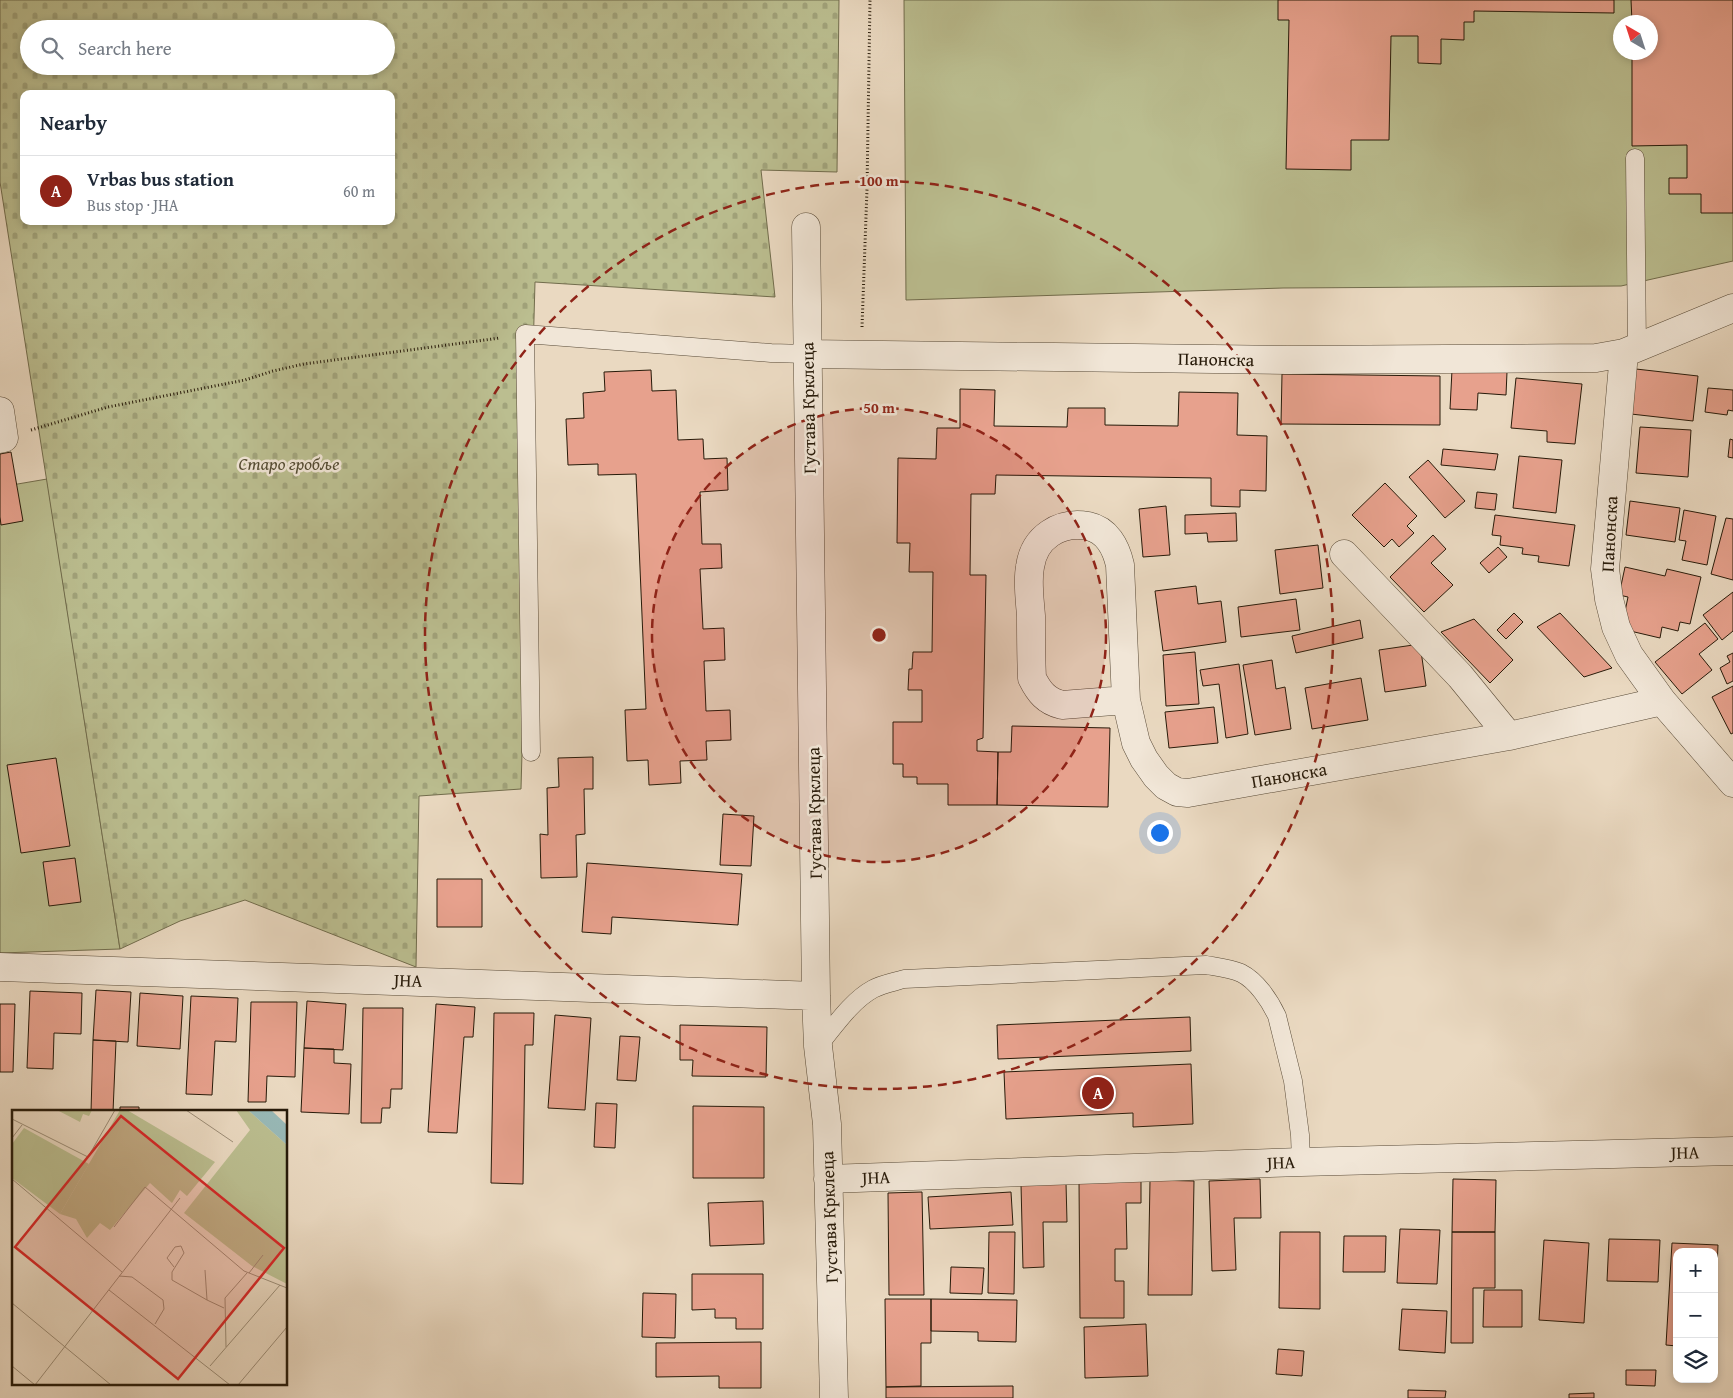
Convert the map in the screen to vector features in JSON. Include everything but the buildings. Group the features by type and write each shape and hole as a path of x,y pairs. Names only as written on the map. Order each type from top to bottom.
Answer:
{"street":[{"name":"Густава Крклеца","path":"806,226 816,996 818,1046 826,1124 834,1398"},
{"name":"Панонска","path":"807,354 1297,360 1596,358 1630,351 1733,308"},
{"name":"Панонска","path":"1630,351 1605,569 1609,600 1616,627 1629,656 1662,701 1733,783"},
{"name":"Панонска","path":"1126,700 1062,705 1052,703 1044,697 1032,678 1030,567 1035,551 1044,537 1061,527 1073,524 1100,530 1108,537 1117,553 1120,565 1126,700 1136,743 1156,776 1166,786 1177,792 1188,793 1509,736 1662,701"},
{"path":"1344,554 1460,676 1509,736"},
{"name":"ЈНА","path":"0,967 816,996"},
{"name":"ЈНА","path":"828,1179 1301,1162 1733,1151"}],"lane":[{"path":"1630,351 1635,158"},
{"path":"531,752 525,334 771,353 807,354"},
{"path":"818,1046 860,998 874,989 904,979 1206,965 1226,968 1249,978 1272,1006 1277,1016 1294,1081 1301,1162"}],"path":[{"path":"860,354 867,189 870,0"},
{"path":"1,429 245,380 304,364 525,334"}],"green space":[{"name":"Старо гробље","path":"0,0 839,0 837,172 761,170 775,297 535,282 521,789 419,796 416,967 245,900 180,921 120,949 0,182"},
{"path":"904,0 1733,0 1733,261 1621,286 1283,288 906,300"},
{"path":"47,479 120,949 0,953 0,487"}],"place":[{"name":"Vrbas bus station","path":"1098,1093"}]}
